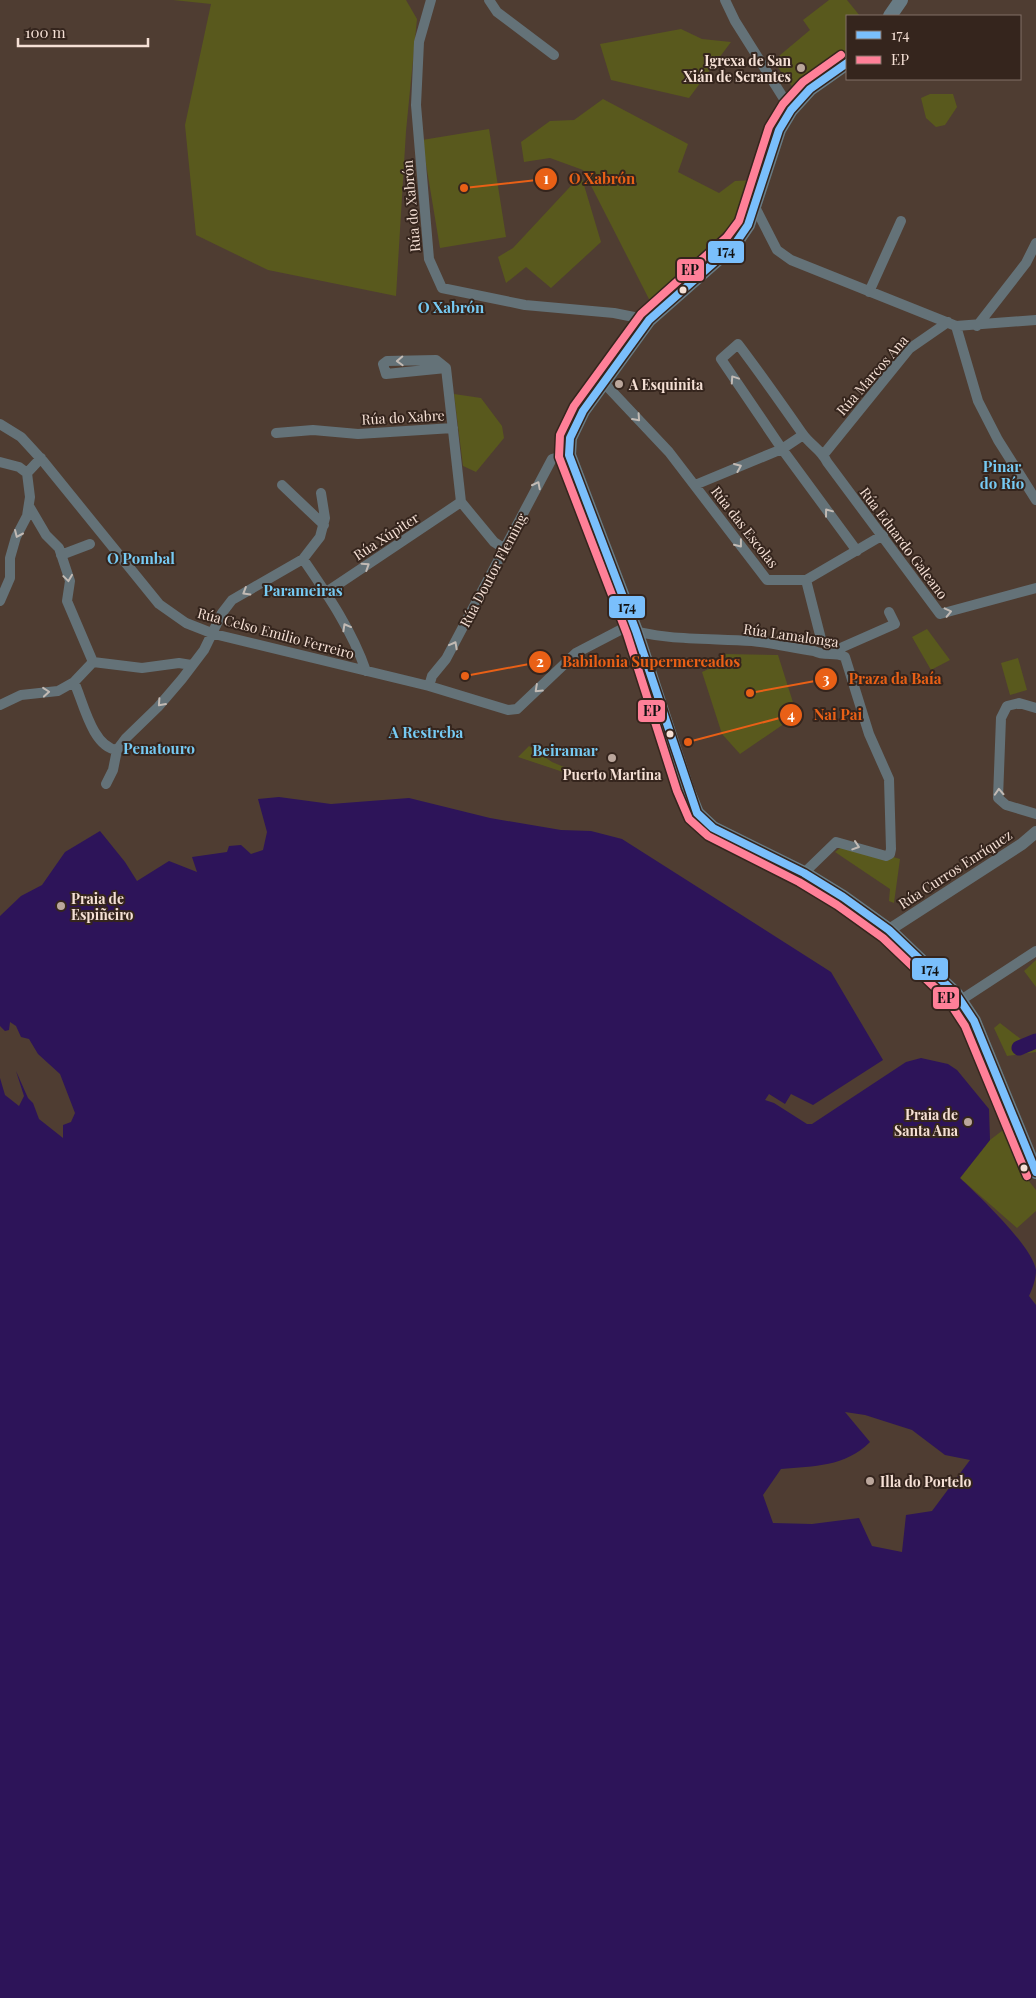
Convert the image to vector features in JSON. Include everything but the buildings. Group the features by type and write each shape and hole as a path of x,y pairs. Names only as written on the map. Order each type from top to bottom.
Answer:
{"main road":[{"path":"891,15 901,0"},
{"name":"Rúa Doutor Fleming","path":"566,453 574,426 649,320 735,244 748,225 779,130 791,110 810,90 846,64"},
{"path":"566,453 636,631 690,798 698,813 713,828 804,873 889,930 961,1000 974,1021 1032,1149 1036,1172"}],"street":[{"name":"Rúa do Xabrón","path":"431,0 419,42 416,104 430,259 442,288 524,305 614,313 649,320"},
{"path":"490,0 497,12 554,55"},
{"path":"726,0 735,22 791,110"},
{"path":"755,207 777,250 791,260 869,292 952,324 977,326 1036,320"},
{"path":"869,292 901,221"},
{"path":"977,326 1026,263 1036,243"},
{"path":"952,324 978,401 998,440 1036,500"},
{"name":"Rúa Marcos Ana","path":"824,454 909,349 952,324"},
{"name":"Rúa Eduardo Galeano","path":"857,551 782,449 721,359 738,344 792,415 803,435 824,454 827,462 940,614 1036,588"},
{"path":"446,368 386,374 383,364 387,361 436,360 446,368 453,428"},
{"name":"Rúa das Escolas","path":"604,383 669,452 767,580 806,580 883,535"},
{"name":"Rúa Celso Emilio Ferreiro","path":"0,424 21,437 41,458 159,604 186,623 214,634 429,686 508,710"},
{"name":"Rúa do Xabre","path":"276,433 313,430 358,434 453,428 461,502"},
{"path":"782,449 803,435"},
{"name":"Rúa das Escolas","path":"695,486 782,449"},
{"name":"Rúa Doutor Fleming","path":"429,686 432,676 446,659 552,459 566,453"},
{"path":"27,474 41,458"},
{"path":"0,462 19,467 27,474 30,497 27,516 16,537 10,558 10,578 0,601"},
{"path":"282,485 324,525"},
{"path":"106,784 113,770 116,750 158,707 204,650 214,634 222,613 232,600 303,559 320,537 325,518 321,493"},
{"path":"461,502 494,542 505,549"},
{"name":"Rúa Xúpiter","path":"325,593 461,502"},
{"path":"29,506 46,535 59,548 70,581 67,601 93,662"},
{"path":"61,555 90,544"},
{"path":"303,559 358,650 366,671"},
{"path":"806,580 821,639 832,649 836,650 895,624 889,612"},
{"name":"Rúa Lamalonga","path":"508,710 517,709 576,653 624,628 636,631 733,641 752,641 814,651 822,655 840,654 845,657 869,734 889,778 890,854 886,856 836,842 804,873"},
{"path":"93,662 142,668 179,663 191,665"},
{"path":"0,705 21,694 58,691 74,682 93,662"},
{"path":"74,682 97,737 105,746 116,750"},
{"path":"1036,708 1019,703 1007,706 1001,718 998,798 1006,805 1036,814"},
{"name":"Rúa Curros Enríquez","path":"889,930 1022,844 1036,832"},
{"path":"961,1000 1036,951"}],"shaded area":[{"path":"173,0 406,0 417,19 406,131 396,296 268,270 196,235 185,125 211,4"},
{"path":"829,0 847,0 859,15 846,15 846,56 830,69 825,64 794,89 773,61 810,30 803,20"},
{"path":"681,29 702,39 731,42 689,98 611,80 600,44"},
{"path":"930,94 953,94 957,107 945,125 936,127 926,118 921,98"},
{"path":"603,99 688,144 678,172 719,193 735,181 754,180 743,214 650,301 583,170 550,158 524,162 521,142 550,121 574,120"},
{"path":"489,129 506,237 440,248 422,140"},
{"path":"581,175 601,242 551,288 526,267 506,283 498,257 513,248"},
{"path":"454,394 481,398 502,426 504,438 476,472 463,466"},
{"path":"927,629 950,660 931,670 912,637"},
{"path":"722,654 778,655 797,715 740,754 722,734 702,672 717,665"},
{"path":"1018,658 1027,690 1010,695 1001,663"},
{"path":"529,746 552,762 581,774 566,773 518,757"},
{"path":"279,797 331,804 409,798 490,818 561,830 591,831 622,839 831,972 883,1060 813,1105 791,1094 785,1104 769,1094 765,1100 774,1103 807,1124 812,1124 906,1062 921,1058 948,1064 957,1070 989,1109 990,1140 960,1178 1015,1235 1025,1248 1036,1270 1029,1296 1036,1305 1036,1998 0,1998 0,1078 5,1095 19,1106 24,1096 16,1071 28,1098 33,1103 39,1119 63,1138 63,1125 71,1122 75,1113 60,1074 38,1054 29,1039 21,1037 16,1026 10,1022 9,1030 5,1031 0,1026 0,916 21,896 42,885 65,852 100,831 125,862 137,881 169,861 197,872 192,857 227,852 229,846 241,845 251,854 263,850 267,832 258,799","holes":["845,1412 865,1415 912,1430 945,1455 970,1460 932,1511 906,1515 902,1552 872,1546 859,1518 812,1524 773,1523 763,1495 781,1469 828,1464 840,1461 860,1450 870,1442"]},
{"path":"846,843 900,859 894,903 889,901 890,889 835,852"},
{"path":"1036,960 1036,987 1024,971"},
{"path":"1000,1023 1022,1040 1036,1034 1036,1052 1007,1056 994,1028"},
{"path":"1003,1130 1024,1175 1036,1190 1036,1211 1017,1228 960,1178 990,1140"}],"waterway":[{"path":"1019,1048 1036,1041"}],"transit line":[{"name":"EP","path":"841,55 803,82 783,104 769,127 739,221 727,237 641,314 574,406 560,435 559,457 627,634 677,791 689,819 708,836 799,882 837,905 883,938 948,1000 965,1026 1027,1176"},
{"name":"174","path":"846,64 810,89 791,110 779,130 748,225 735,244 649,320 583,411 570,438 569,455 636,631 697,813 713,828 804,873 843,897 889,930 956,994 974,1021 1036,1172"}],"place":[{"name":"Igrexa de San Xián de Serantes","path":"801,68"},
{"name":"O Xabrón","path":"464,188"},
{"name":"A Esquinita","path":"619,384"},
{"name":"Babilonia Supermercados","path":"465,676"},
{"name":"Praza da Baía","path":"750,693"},
{"name":"Nai Pai","path":"688,742"},
{"name":"Puerto Martina","path":"612,758"},
{"name":"Praia de Espiñeiro","path":"61,906"},
{"name":"Praia de Santa Ana","path":"968,1122"},
{"name":"Illa do Portelo","path":"870,1481"}],"district":[{"name":"O Xabrón","path":"451,307"},
{"name":"Pinar do Río","path":"1002,474"},
{"name":"O Pombal","path":"141,558"},
{"name":"Parameiras","path":"303,590"},
{"name":"A Restreba","path":"426,732"},
{"name":"Penatouro","path":"159,748"},
{"name":"Beiramar","path":"565,750"}]}
